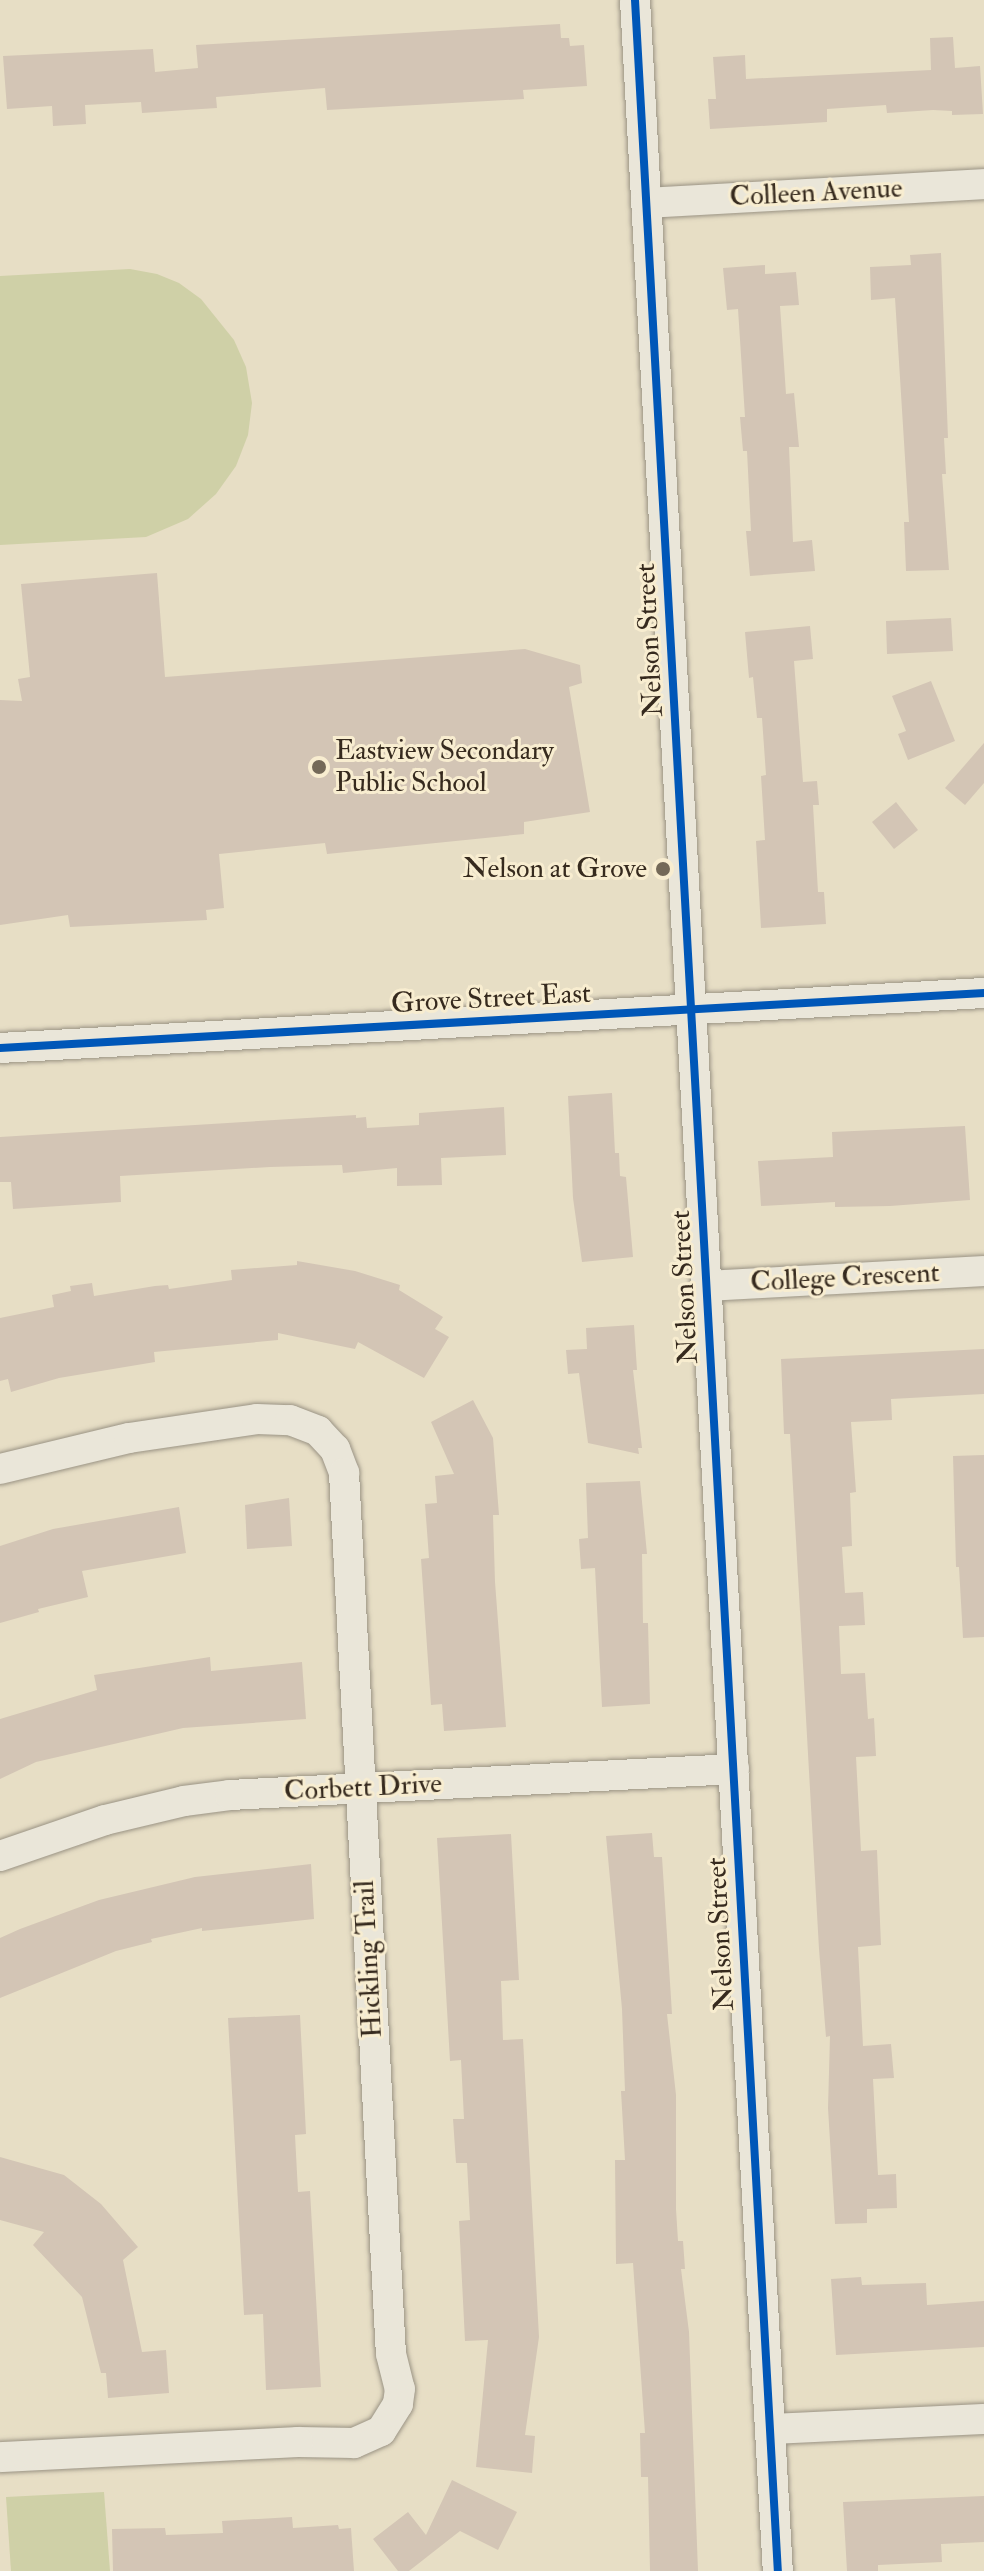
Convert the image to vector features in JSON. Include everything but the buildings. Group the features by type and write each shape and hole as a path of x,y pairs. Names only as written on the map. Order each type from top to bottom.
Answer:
{"street":[{"name":"Nelson Street","path":"635,0 778,2571"},
{"name":"Colleen Avenue","path":"647,203 984,184"},
{"name":"Grove Street East","path":"0,1048 984,993"},
{"name":"College Crescent","path":"707,1286 984,1271"},
{"name":"Hickling Trail","path":"0,1469 129,1438 257,1419 290,1420 318,1431 335,1449 344,1473 391,2354 400,2389 390,2419 381,2431 354,2443 283,2443 0,2457"},
{"name":"Corbett Drive","path":"0,1856 105,1820 184,1801 734,1769"},
{"path":"771,2429 984,2419"}],"green space":[{"path":"130,269 157,274 179,283 201,299 234,340 246,367 252,403 248,435 236,466 216,494 188,519 146,537 0,545 0,276"},
{"path":"104,2492 110,2571 11,2571 6,2497"}],"cycle path":[{"path":"635,0 778,2571"},
{"path":"0,1048 984,993"}],"place":[{"name":"Eastview Secondary Public School","path":"319,767"},
{"name":"Nelson at Grove","path":"663,869"}]}
